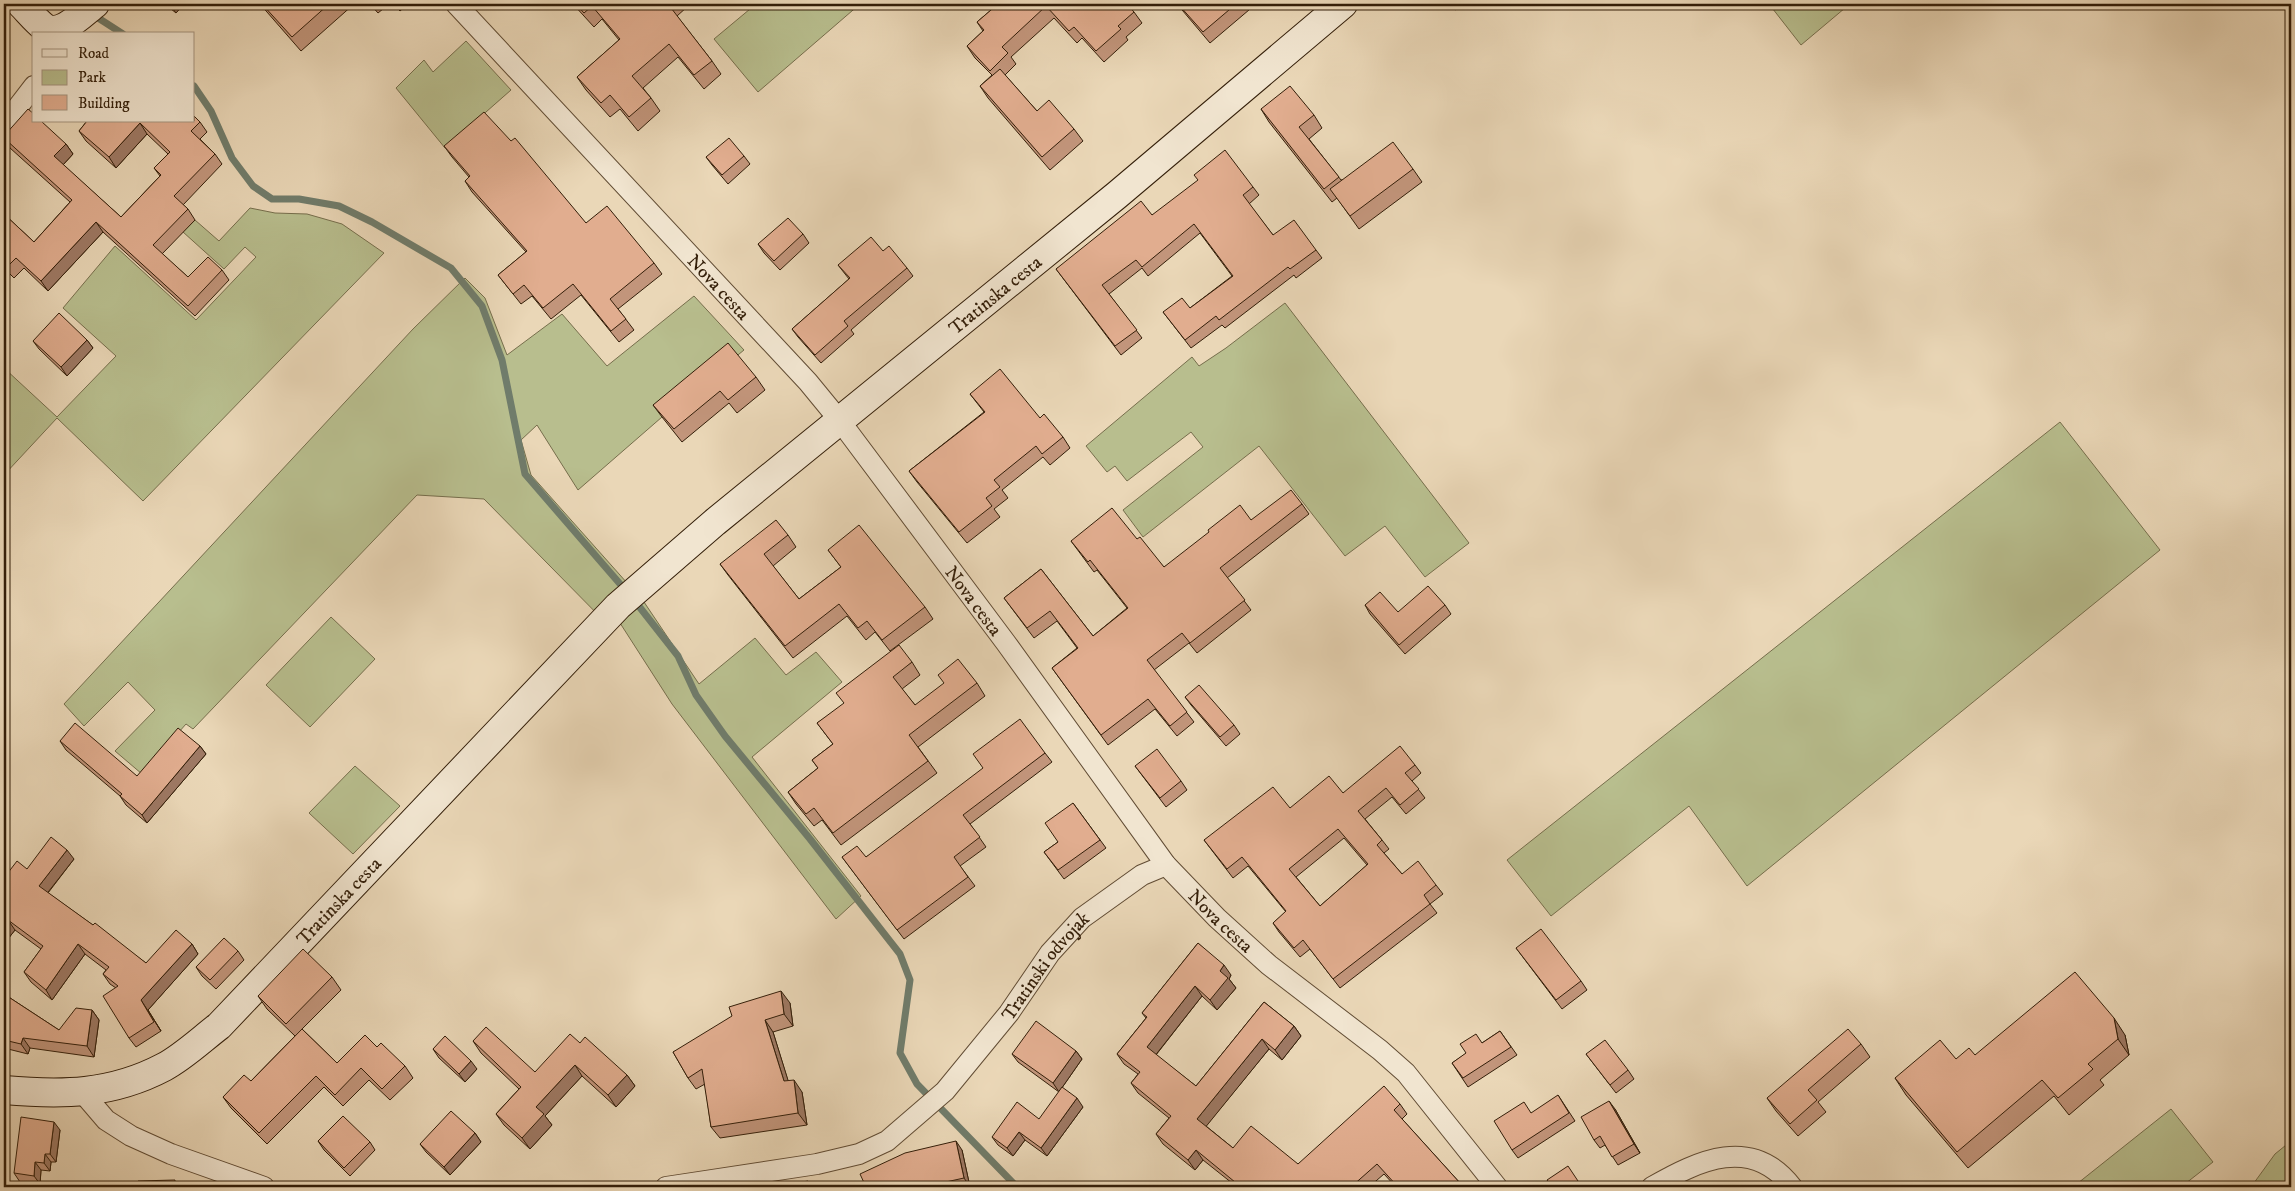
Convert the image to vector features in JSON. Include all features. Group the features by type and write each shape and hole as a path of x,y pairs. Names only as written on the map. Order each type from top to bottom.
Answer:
{"main road":[{"path":"22,4 44,27 68,22"},
{"name":"Tratinska cesta","path":"4,1090 49,1094 106,1088 165,1067 219,1026 618,606 715,522 1109,201 1343,4"}],"street":[{"name":"Nova cesta","path":"456,4 808,382 840,421 1006,643 1166,865 1217,918 1269,965 1380,1050 1406,1073 1497,1187"},
{"path":"4,125 32,89"},
{"name":"Tratinski odvojak","path":"666,1187 799,1167 859,1154 887,1140 945,1091 1004,1019 1050,953 1082,918 1142,875 1166,865"},
{"path":"82,1092 106,1120 131,1136 170,1154 264,1187"},
{"path":"1652,1187 1695,1164 1737,1156 1757,1159 1773,1167 1792,1187"}],"green space":[{"path":"756,4 860,4 758,92 714,39"},
{"path":"1769,4 1842,4 1845,8 1801,45"},
{"path":"466,41 511,90 445,148 396,88 424,60 433,72"},
{"path":"250,208 275,213 307,214 342,224 384,253 143,501 57,418 4,475 4,368 57,417 116,356 63,308 115,246 196,320 256,257 245,247 224,269 183,232 195,220 219,241"},
{"path":"465,278 485,298 507,355 562,314 607,366 694,296 744,350 662,417 578,490 537,425 521,440 531,475 644,602 699,684 755,638 786,675 816,652 842,682 752,757 861,896 836,919 672,704 620,623 613,630 484,499 417,495 193,729 186,724 142,774 115,751 155,710 128,682 84,726 64,704 413,329"},
{"path":"1285,303 1469,543 1425,577 1385,526 1345,556 1259,446 1143,537 1123,510 1203,447 1191,432 1127,481 1115,466 1107,472 1086,446 1192,357 1199,366"},
{"path":"2060,422 2160,550 1747,886 1689,806 1551,916 1507,860"},
{"path":"331,617 375,659 310,727 266,685"},
{"path":"355,766 400,806 353,854 309,813"},
{"path":"2171,1109 2213,1162 2181,1187 2073,1187"},
{"path":"2291,1141 2291,1187 2251,1187 2275,1154"}],"building":[{"path":"167,4 177,4 173,9"},
{"path":"262,4 329,4 292,37"},
{"path":"576,4 668,4 712,61 694,75 669,44 632,76 651,98 629,117 610,95 601,103 577,77 620,39 592,6 584,13"},
{"path":"998,4 1127,4 1134,12 1118,26 1121,29 1096,51 1074,27 1069,31 1046,6 1002,47 1008,53 990,71 967,46 984,30 977,22"},
{"path":"1178,4 1236,4 1203,32"},
{"path":"1000,69 1037,111 1049,100 1074,129 1042,157 980,86"},
{"path":"1290,86 1314,115 1299,127 1339,177 1324,189 1261,109"},
{"path":"28,109 32,112 32,122 42,122 66,144 54,156 121,217 161,175 154,168 170,152 140,123 109,157 79,131 86,122 195,122 195,117 200,122 191,131 215,154 174,196 188,209 153,245 188,277 208,257 222,270 188,306 96,222 41,281 16,258 7,267 4,264 4,214 34,242 72,200 4,136"},
{"path":"484,112 511,141 515,138 586,223 607,206 654,263 610,299 626,319 611,331 573,284 543,308 524,285 513,294 498,275 527,251 465,181 470,176 444,146"},
{"path":"729,138 744,156 722,175 706,157"},
{"path":"1393,142 1413,169 1350,216 1330,189"},
{"path":"1225,150 1253,187 1243,195 1273,235 1294,220 1316,250 1290,269 1288,267 1219,320 1216,316 1185,340 1163,312 1182,298 1190,308 1233,276 1194,224 1142,267 1136,260 1102,285 1137,330 1115,346 1056,269 1141,201 1152,215 1198,180 1194,175"},
{"path":"788,218 803,234 774,261 758,244"},
{"path":"871,237 883,251 889,246 907,268 844,321 848,326 815,355 792,329 850,278 838,265"},
{"path":"59,313 87,340 61,367 33,341"},
{"path":"728,343 756,377 728,400 720,391 674,429 653,405"},
{"path":"1000,369 1040,418 1044,414 1063,437 1042,454 1036,446 994,480 1000,487 986,498 992,506 959,532 909,471 985,412 970,394"},
{"path":"1291,490 1302,504 1220,568 1245,600 1190,643 1182,633 1147,660 1187,712 1170,726 1148,699 1101,735 1052,668 1078,648 1050,611 1027,628 1004,598 1041,569 1093,636 1128,608 1090,560 1088,562 1071,541 1112,508 1137,539 1140,537 1164,567 1240,505 1251,520"},
{"path":"776,520 788,535 764,554 799,599 841,567 828,550 859,525 925,607 882,640 867,621 858,628 839,604 785,646 720,564"},
{"path":"1428,586 1445,605 1399,645 1365,605 1380,592 1398,612"},
{"path":"899,645 912,662 893,677 915,705 944,683 938,675 958,659 977,683 909,735 928,761 833,833 814,808 806,814 788,792 818,768 812,760 833,744 817,723 844,703 836,693"},
{"path":"1199,685 1234,725 1220,737 1185,697"},
{"path":"1020,719 1045,753 963,815 980,837 954,857 968,877 897,930 842,857 857,846 866,857 983,768 973,754"},
{"path":"75,723 137,776 178,728 200,746 142,815 120,796 122,794 60,741"},
{"path":"1400,746 1415,765 1405,773 1419,789 1400,805 1386,788 1358,811 1382,840 1377,845 1402,874 1418,861 1436,885 1424,895 1430,904 1333,979 1303,940 1294,948 1273,923 1286,911 1242,857 1227,869 1204,840 1273,787 1290,808 1329,776 1343,793","holes":["1338,829 1368,864 1320,906 1289,869"]},
{"path":"1157,749 1181,781 1160,798 1135,766"},
{"path":"1073,803 1100,840 1058,870 1044,852 1058,842 1045,823"},
{"path":"51,837 67,850 39,886 93,925 95,923 146,963 176,930 192,944 141,1000 154,1022 129,1038 103,996 118,986 103,974 109,967 78,944 46,990 24,972 43,946 8,920 4,926 4,878 17,861 27,869"},
{"path":"1541,929 1581,981 1556,1000 1516,948"},
{"path":"224,938 238,951 210,980 196,967"},
{"path":"1198,943 1224,965 1220,971 1228,978 1210,1000 1195,986 1147,1047 1196,1086 1264,1002 1294,1026 1275,1050 1262,1039 1197,1119 1233,1148 1251,1126 1298,1164 1384,1086 1400,1104 1394,1110 1460,1183 1455,1187 1398,1187 1377,1164 1351,1187 1249,1187 1244,1184 1241,1187 1196,1150 1188,1160 1156,1134 1171,1116 1131,1083 1140,1072 1117,1054 1147,1017 1142,1013"},
{"path":"303,949 332,977 286,1024 258,996"},
{"path":"2075,972 2114,1018 2118,1039 2088,1064 2093,1069 2058,1098 2042,1080 1957,1152 1895,1078 1940,1040 1956,1059 1969,1048 1975,1055"},
{"path":"781,991 784,1014 765,1020 784,1081 794,1080 798,1113 711,1127 702,1069 688,1078 673,1052 732,1016 729,1007"},
{"path":"4,994 59,1030 76,1008 92,1010 87,1046 23,1038 21,1044 4,1040"},
{"path":"1036,1021 1076,1051 1053,1083 1012,1054"},
{"path":"486,1027 535,1072 570,1034 580,1043 585,1037 627,1075 608,1095 575,1065 536,1107 544,1114 522,1138 496,1114 521,1087 473,1041"},
{"path":"302,1029 337,1063 365,1035 377,1047 381,1043 405,1066 382,1089 361,1068 335,1095 316,1076 259,1133 223,1097 244,1075 251,1081"},
{"path":"1848,1029 1861,1044 1808,1090 1817,1100 1790,1124 1767,1098"},
{"path":"1500,1031 1511,1047 1463,1078 1452,1063 1466,1053 1460,1044 1476,1034 1482,1043"},
{"path":"445,1036 471,1061 459,1074 433,1049"},
{"path":"1605,1040 1628,1070 1610,1085 1586,1054"},
{"path":"1062,1087 1077,1098 1041,1148 1019,1132 1007,1148 992,1137 1017,1102 1039,1119"},
{"path":"1558,1095 1569,1113 1512,1150 1494,1121 1524,1102 1531,1113"},
{"path":"1609,1101 1634,1144 1612,1157 1600,1136 1594,1140 1581,1117"},
{"path":"451,1111 475,1133 444,1167 420,1144"},
{"path":"343,1116 370,1142 344,1168 318,1141"},
{"path":"21,1117 54,1122 50,1154 45,1154 44,1163 35,1162 34,1176 14,1173"},
{"path":"956,1141 964,1178 923,1187 866,1187 860,1174 905,1153"},
{"path":"1568,1166 1582,1187 1552,1187 1547,1180"},
{"path":"175,1180 175,1184 191,1187 138,1187 138,1181"},
{"path":"808,1181 809,1187 774,1187"},
{"path":"4,1184 26,1187 4,1187"}],"waterway":[{"path":"92,14 120,32"},
{"path":"195,87 211,111 232,158 253,186 272,199 299,199 339,206 372,222 451,268 482,306 502,360 525,474 627,592"},
{"path":"634,600 678,656 696,695 725,736 810,839 900,954 910,980 900,1053 917,1084 1017,1187"}]}
